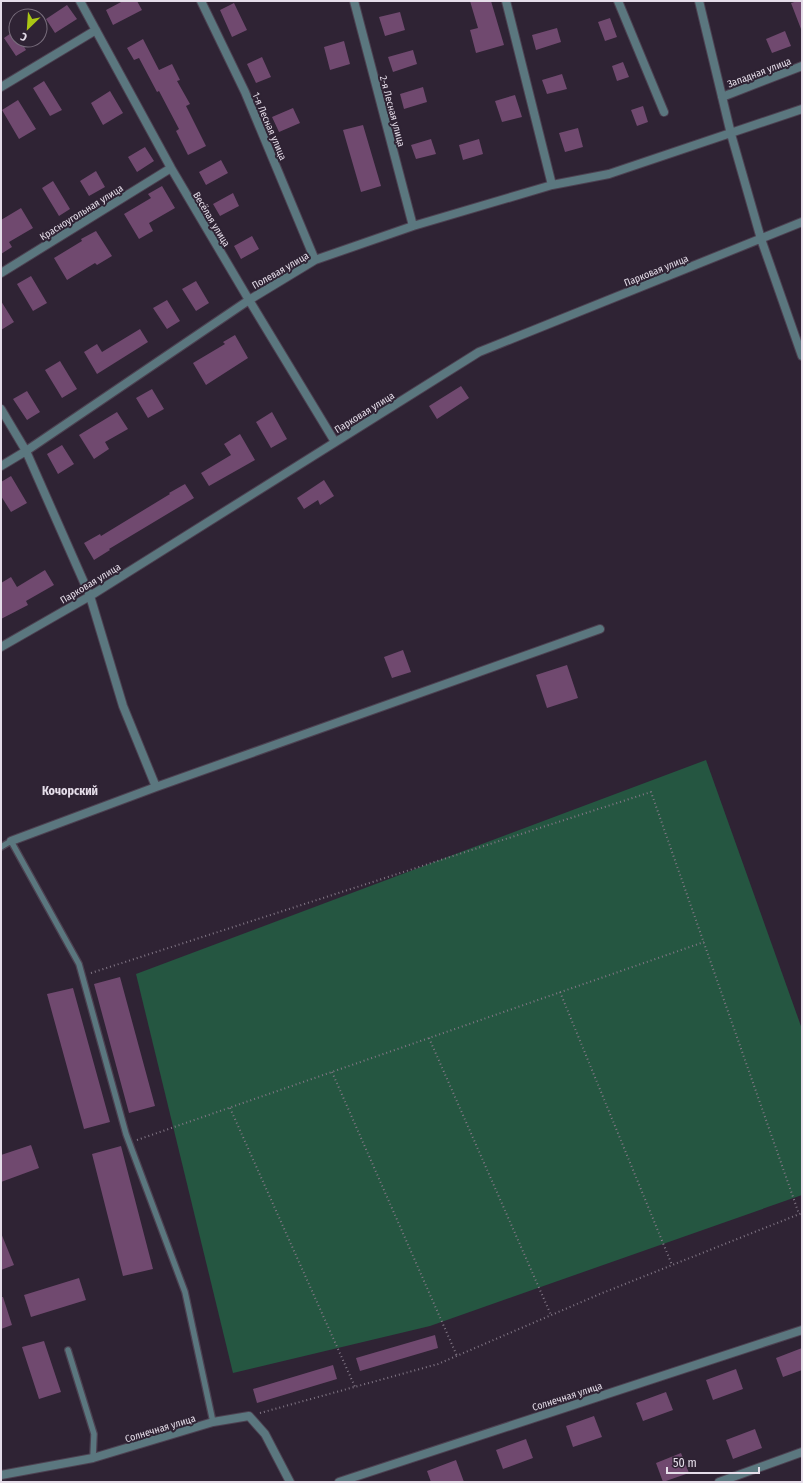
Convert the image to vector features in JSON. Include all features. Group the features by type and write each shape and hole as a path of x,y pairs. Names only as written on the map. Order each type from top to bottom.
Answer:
{"street":[{"name":"Весёлая улица","path":"80,1 171,168 335,442"},
{"name":"1-я Лесная улица","path":"201,1 245,92 315,260"},
{"name":"2-я Лесная улица","path":"354,1 413,226"},
{"path":"506,1 552,185"},
{"path":"618,1 664,112"},
{"path":"699,1 731,134 761,239 802,356"},
{"path":"1,87 96,30"},
{"name":"Западная улица","path":"722,97 802,66"},
{"name":"Полевая улица","path":"1,466 26,451 249,300 315,260 413,226 552,185 609,174 802,109"},
{"name":"Красноугольная улица","path":"1,273 171,168"},
{"name":"Парковая улица","path":"1,647 90,596 479,352 802,222"},
{"path":"1,409 26,451 90,596 123,706 156,787"},
{"path":"11,841 156,787 600,629"},
{"name":"Солнечная улица","path":"339,1482 802,1330"},
{"path":"249,1416 265,1434 290,1482"},
{"name":"Солнечная улица","path":"1,1475 93,1458 213,1422 249,1416"},
{"path":"719,1482 802,1452"}],"lane":[{"path":"1,847 11,841 79,964 129,1143 185,1292 213,1422"},
{"path":"68,1350 94,1434 93,1458"}],"path":[{"path":"82,976 652,792 801,1213 551,1315 438,1364 249,1416"},
{"path":"129,1143 704,942"},
{"path":"560,992 672,1265"},
{"path":"429,1038 551,1315"},
{"path":"332,1072 457,1356"},
{"path":"230,1108 355,1387"}],"green space":[{"path":"706,760 802,1029 802,1195 430,1326 233,1373 136,974"}],"building":[{"path":"123,1 137,1 142,10 113,25 106,10"},
{"path":"470,1 491,1 504,45 476,53 470,30 478,28"},
{"path":"802,1 801,29 791,3"},
{"path":"234,3 247,30 232,37 220,10"},
{"path":"67,5 77,19 55,33 48,22 48,18"},
{"path":"400,12 405,30 385,36 379,17"},
{"path":"610,18 617,37 605,41 598,22"},
{"path":"557,28 561,42 536,50 532,35"},
{"path":"785,31 791,46 772,53 766,39"},
{"path":"8,35 8,44 4,38"},
{"path":"143,39 159,70 172,64 180,80 177,81 190,104 186,106 206,146 188,155 176,131 179,129 159,91 157,92 139,58 134,60 127,48"},
{"path":"344,41 350,64 330,70 324,47"},
{"path":"11,48 25,48 26,50 16,56"},
{"path":"413,50 417,64 393,72 388,57"},
{"path":"262,57 271,77 256,83 247,64"},
{"path":"623,62 629,77 617,81 612,66"},
{"path":"562,74 567,89 547,94 542,80"},
{"path":"44,81 62,110 50,116 33,88"},
{"path":"423,87 427,102 404,109 400,94"},
{"path":"110,91 123,113 103,125 91,103"},
{"path":"515,95 522,117 502,122 495,101"},
{"path":"18,100 36,129 19,139 2,110"},
{"path":"643,106 648,122 637,126 631,110"},
{"path":"293,108 300,123 279,132 272,117"},
{"path":"363,125 381,186 361,192 343,130"},
{"path":"578,128 583,147 565,152 559,133"},
{"path":"431,139 436,154 416,159 411,145"},
{"path":"479,139 483,154 463,160 459,145"},
{"path":"145,147 154,161 137,172 128,157"},
{"path":"221,160 228,173 206,185 199,172"},
{"path":"96,171 105,187 89,196 80,181"},
{"path":"53,181 70,209 59,216 42,188"},
{"path":"162,186 175,208 149,223 153,231 139,239 124,214 151,198 148,194"},
{"path":"233,193 239,206 220,216 213,204"},
{"path":"21,208 33,228 9,242 12,247 1,254 1,220"},
{"path":"96,231 112,256 97,265 95,263 67,280 54,258 82,241 81,239"},
{"path":"252,236 259,249 241,259 234,246"},
{"path":"31,276 47,303 33,311 17,284"},
{"path":"196,281 209,303 196,311 182,289"},
{"path":"167,300 180,321 167,329 153,308"},
{"path":"1,301 14,322 1,330"},
{"path":"140,329 148,342 97,374 84,352 97,344 102,352"},
{"path":"235,335 248,358 206,385 193,363 225,344 223,342"},
{"path":"60,361 77,389 62,398 45,370"},
{"path":"461,386 469,398 437,419 429,406"},
{"path":"152,389 164,409 148,418 136,398"},
{"path":"27,391 40,412 27,420 13,399"},
{"path":"117,412 128,429 105,442 109,449 94,459 79,435"},
{"path":"272,412 287,439 271,448 256,422"},
{"path":"240,434 255,460 209,486 201,473 231,455 224,444"},
{"path":"62,445 74,464 58,474 47,454"},
{"path":"11,476 27,503 11,512 1,496 1,482"},
{"path":"324,480 334,496 320,505 318,500 304,509 297,498"},
{"path":"185,484 194,498 109,549 110,550 94,560 84,543 100,534 101,536"},
{"path":"45,570 54,585 26,601 28,605 1,619 1,583 11,577 17,587"},
{"path":"403,650 411,672 392,678 384,657"},
{"path":"567,665 578,698 547,708 536,675"},
{"path":"120,977 155,1106 129,1113 94,984"},
{"path":"73,988 110,1122 84,1129 47,994"},
{"path":"31,1145 39,1168 1,1182 1,1155"},
{"path":"121,1146 153,1269 123,1276 92,1154"},
{"path":"1,1233 14,1265 1,1270"},
{"path":"79,1278 86,1300 31,1317 24,1295"},
{"path":"1,1297 3,1297 12,1325 1,1329"},
{"path":"435,1335 438,1348 360,1371 356,1358"},
{"path":"44,1341 61,1392 39,1399 22,1347"},
{"path":"802,1348 802,1370 783,1377 776,1358"},
{"path":"333,1365 337,1379 257,1403 253,1389"},
{"path":"736,1369 743,1389 713,1400 706,1380"},
{"path":"666,1392 673,1410 643,1421 636,1403"},
{"path":"594,1416 602,1437 573,1447 566,1426"},
{"path":"755,1429 762,1448 733,1459 726,1440"},
{"path":"526,1439 533,1458 503,1469 496,1450"},
{"path":"681,1453 689,1473 663,1482 656,1463"},
{"path":"456,1460 464,1482 431,1482 427,1471"}],"district":[{"name":"Кочорский","path":"70,791"}]}
